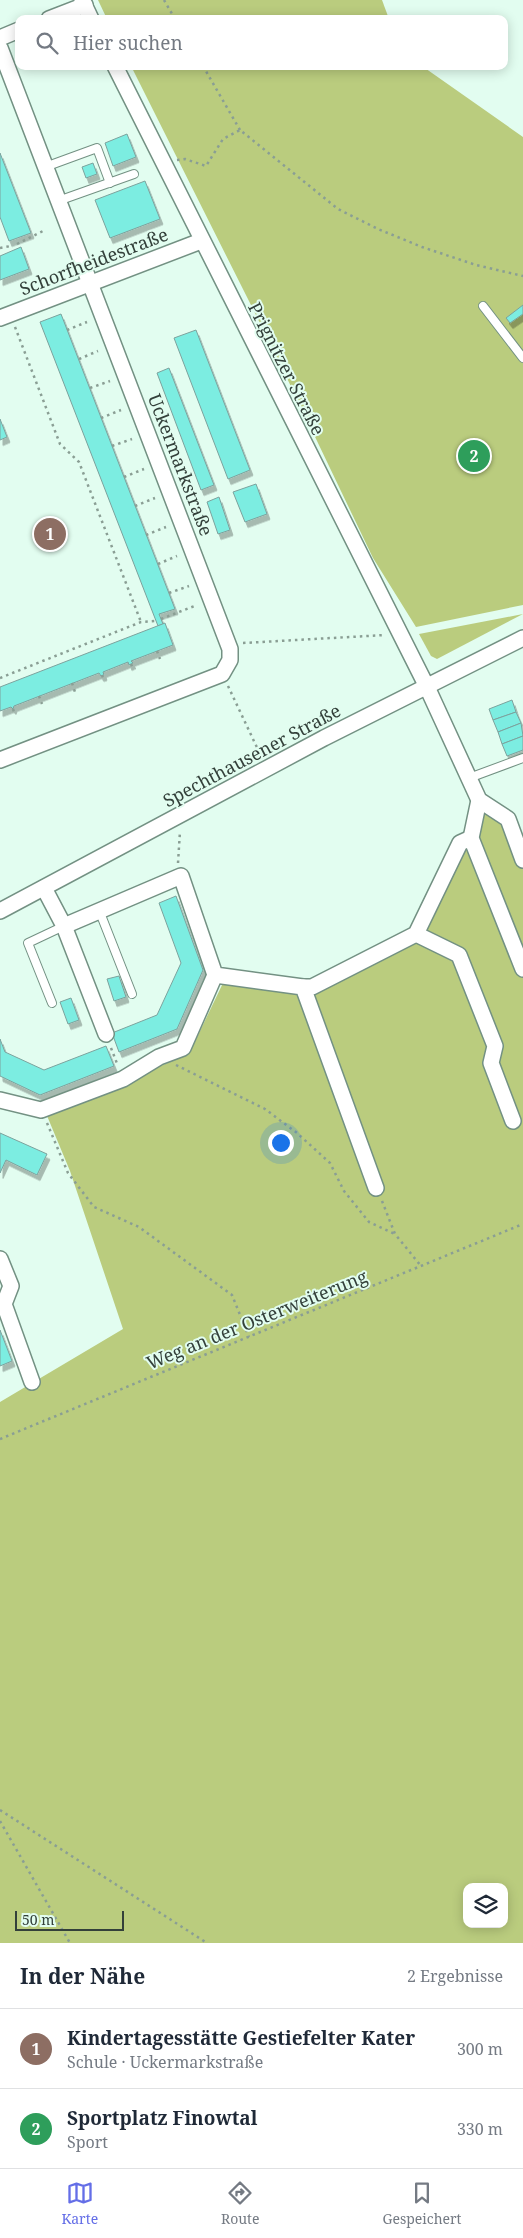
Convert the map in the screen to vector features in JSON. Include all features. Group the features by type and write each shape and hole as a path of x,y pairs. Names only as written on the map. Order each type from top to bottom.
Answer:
{"street":[{"path":"62,15 86,8"},
{"path":"0,38 15,32"},
{"name":"Uckermarkstraße","path":"0,48 230,649 230,660 222,674"},
{"name":"Prignitzer Straße","path":"117,70 427,687 479,800"},
{"name":"Schorfheidestraße","path":"5,316 202,242"},
{"name":"Spechthausener Straße","path":"0,911 266,768 523,638"},
{"path":"0,760 222,674"},
{"path":"523,860 508,820 479,800 471,838 523,969"},
{"path":"216,975 312,987 416,934 460,843 471,838"},
{"path":"0,1100 41,1110 123,1079 159,1057 183,1048 216,975 181,876 64,926"},
{"path":"44,888 64,926 106,1034"},
{"path":"416,934 459,955 494,1046 492,1063 513,1121"},
{"path":"303,987 376,1188"},
{"path":"0,1259 10,1286 4,1304 32,1382"}],"lane":[{"path":"45,167 97,148 110,183"},
{"path":"58,201 134,174"},
{"path":"483,306 523,358"},
{"path":"469,778 523,758"},
{"path":"99,910 132,994"},
{"path":"52,1003 28,943 64,926"}],"path":[{"path":"164,0 173,15"},
{"path":"205,70 240,130 346,213 422,247 476,265 523,276"},
{"path":"163,163 185,159 206,166 223,139 240,130"},
{"path":"17,244 43,231"},
{"path":"0,248 12,246"},
{"path":"5,316 60,444 79,462 141,622"},
{"path":"68,330 87,322"},
{"path":"79,359 98,351"},
{"path":"90,388 110,381"},
{"path":"101,418 121,410"},
{"path":"112,446 132,439"},
{"path":"124,476 144,469"},
{"path":"135,506 155,498"},
{"path":"146,535 166,527"},
{"path":"158,564 178,556"},
{"path":"169,593 189,586"},
{"path":"161,619 211,600"},
{"path":"0,678 141,622 156,621"},
{"path":"225,638 238,644 399,634"},
{"path":"157,651 160,659"},
{"path":"131,664 133,669"},
{"path":"222,674 266,768"},
{"path":"102,675 104,680"},
{"path":"72,683 75,692"},
{"path":"39,696 42,704"},
{"path":"13,709 15,715"},
{"path":"181,814 178,860 181,876"},
{"path":"106,1034 123,1079"},
{"path":"159,1057 265,1109 297,1133 330,1164 344,1191 369,1222 395,1234"},
{"path":"41,1110 68,1173 94,1207 139,1227 232,1295 249,1337"},
{"path":"376,1188 395,1234 421,1266"},
{"name":"Weg an der Osterweiterung","path":"0,1439 523,1224"},
{"path":"0,1810 207,1943"},
{"path":"0,1821 70,1943"}],"green space":[{"path":"98,0 382,0 388,15 105,15"},
{"path":"133,70 428,70 523,137 523,605 416,627 373,558 273,349"},
{"path":"523,614 437,659 431,656 419,634"},
{"path":"479,800 508,819 523,860 523,1943 0,1943 0,1402 123,1329 70,1171 45,1111 125,1081 189,1054 223,983 312,987 416,934"}],"building":[{"path":"127,134 136,157 113,166 105,143"},
{"path":"0,153 31,233 9,241 0,217"},
{"path":"93,163 97,174 86,178 82,167"},
{"path":"145,181 160,219 110,238 95,200"},
{"path":"21,247 29,269 0,280 0,256"},
{"path":"523,305 523,314 510,323 506,318"},
{"path":"61,314 175,609 159,614 163,624 158,626 40,322"},
{"path":"196,330 250,470 228,479 174,338"},
{"path":"169,368 214,485 201,490 157,373"},
{"path":"0,419 7,437 0,440"},
{"path":"256,484 267,514 245,522 233,492"},
{"path":"219,497 230,530 218,534 207,502"},
{"path":"165,623 173,645 131,661 133,663 129,665 128,662 103,672 104,675 101,676 99,673 14,706 13,709 11,707 0,711 0,687"},
{"path":"512,700 516,712 493,720 489,709"},
{"path":"516,712 521,723 498,732 493,720"},
{"path":"521,723 523,736 502,744 498,732"},
{"path":"523,736 523,750 507,756 502,744"},
{"path":"176,896 203,970 177,1029 119,1052 112,1033 157,1015 181,963 159,903"},
{"path":"119,976 126,997 114,1001 107,979"},
{"path":"71,998 79,1020 68,1024 60,1002"},
{"path":"0,1039 5,1052 44,1070 106,1046 114,1066 40,1095 0,1076"},
{"path":"0,1133 47,1154 37,1175 6,1160 0,1173"},
{"path":"0,1330 12,1361 0,1366"}],"place":[{"name":"Sportplatz Finowtal","path":"474,456"},
{"name":"Kindertagesstätte Gestiefelter Kater","path":"50,534"}]}
